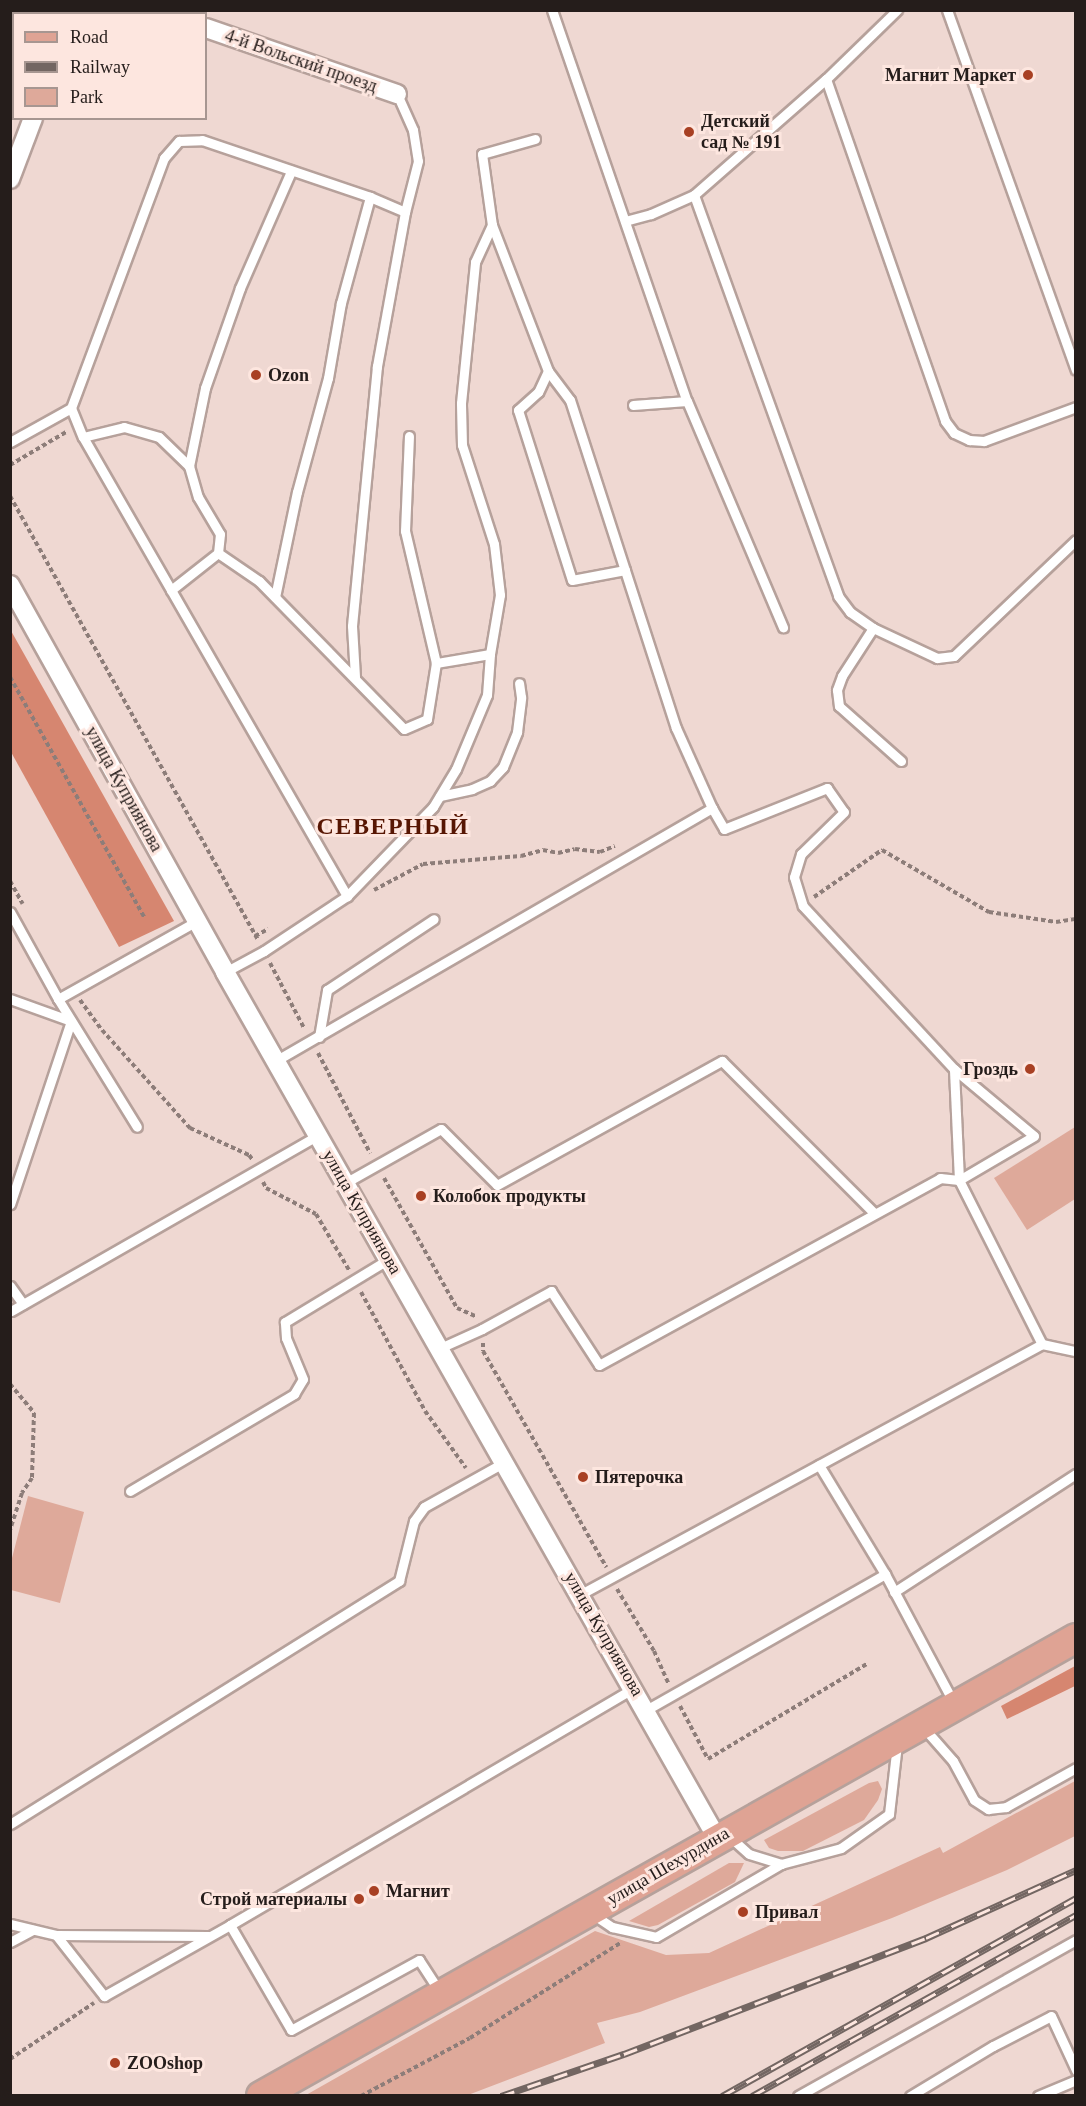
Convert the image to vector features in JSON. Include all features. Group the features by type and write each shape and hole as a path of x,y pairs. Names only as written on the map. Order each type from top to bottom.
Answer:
{"main road":[{"name":"улица Шехурдина","path":"261,2096 1076,1638"}],"street":[{"name":"4-й Вольский проезд","path":"207,28 397,94"},
{"path":"10,178 32,120"},
{"name":"улица Куприянова","path":"10,585 345,1183 646,1710 722,1836"}],"lane":[{"path":"552,10 687,401 783,627"},
{"path":"624,221 651,214 694,195 826,79 897,10"},
{"path":"947,10 1076,370"},
{"path":"826,79 945,420 954,433 969,440 984,441 1076,406"},
{"path":"355,677 352,626 376,366 405,212 418,161 413,130 397,94"},
{"path":"440,1348 482,1329 551,1291 599,1365 940,1178 959,1180 1034,1136 954,1069 803,906 794,877 801,854 844,812 827,788 724,829 712,808 676,728 570,400 548,371 492,225 482,154 536,139"},
{"path":"347,896 171,590 78,439 71,408 164,158 179,141 202,140 370,197 405,212"},
{"path":"171,590 218,553 220,534 198,497 189,466 205,388 240,288 291,171"},
{"path":"694,195 838,596 850,612 873,628 937,658 954,656 1076,540"},
{"path":"274,597 297,492 328,378 341,303 370,197"},
{"path":"225,972 264,951 347,896 433,807 456,769 487,694 490,654 500,595 495,554 462,445 461,403 475,262 492,225"},
{"path":"548,371 538,392 518,410 572,580 625,570"},
{"path":"633,405 687,401"},
{"path":"10,442 71,408"},
{"path":"78,439 124,428 150,434 159,437 189,466"},
{"path":"218,553 258,581 404,729 427,719 436,663 405,531 409,436"},
{"path":"873,628 842,676 837,690 839,706 901,761"},
{"path":"436,663 490,654"},
{"path":"440,796 472,789 490,781 503,767 517,732 521,697 519,683"},
{"path":"277,1060 712,808"},
{"path":"10,912 58,999 137,1127"},
{"path":"319,1037 327,990 434,920"},
{"path":"58,999 197,921"},
{"path":"10,999 71,1021"},
{"path":"10,1204 71,1021"},
{"path":"345,1183 441,1129 497,1185 723,1061 874,1213"},
{"path":"954,1069 959,1180 1042,1344"},
{"path":"11,1311 318,1135"},
{"path":"130,1491 294,1394 303,1379 286,1338 285,1322 389,1259"},
{"path":"10,1286 23,1304"},
{"path":"581,1594 1042,1344 1076,1351"},
{"path":"10,1824 399,1581 414,1521 424,1507 505,1462"},
{"path":"819,1465 885,1574 956,1706"},
{"path":"894,1592 1076,1474"},
{"path":"646,1710 885,1574"},
{"path":"56,1935 104,1996 230,1925 634,1688"},
{"path":"589,1912 612,1927 634,1934 656,1937 781,1864 842,1848 889,1814 910,1732 953,1761 974,1800 988,1809 1006,1807 1076,1768"},
{"path":"722,1836 749,1854 781,1864"},
{"path":"10,1924 56,1935 210,1936"},
{"path":"230,1925 291,2030 419,1960 442,1996"},
{"path":"10,1942 33,1930"},
{"path":"798,2096 1076,1940"},
{"path":"910,2096 993,2046 1051,2016 1076,2070"},
{"path":"1038,2096 1076,2080"}],"path":[{"path":"10,465 68,430 78,439"},
{"path":"10,677 145,919"},
{"path":"347,896 377,889 423,864 521,855 543,850 558,853 575,849 600,852 617,845"},
{"path":"803,906 882,850 989,912 1056,922 1076,919"},
{"path":"255,936 276,924"},
{"path":"74,992 102,1030 190,1128 249,1155 266,1188 316,1214 355,1280 425,1411 473,1479"},
{"path":"10,1384 34,1413 32,1478 22,1493 10,1530"},
{"path":"612,1578 654,1651 674,1696 708,1759 867,1664"},
{"path":"629,1610 634,1607"},
{"path":"362,2096 470,2038 634,1934"},
{"path":"10,2059 104,1996"}],"green space":[{"path":"1075,1127 1075,1199 1027,1230 994,1178"},
{"path":"28,1496 84,1512 60,1603 11,1590 11,1562"},
{"path":"878,1781 882,1789 878,1800 864,1820 803,1851 778,1851 769,1848 764,1840 869,1783"},
{"path":"1075,1781 1075,1836 1007,1870 892,1918 640,2012 597,2023 605,2043 468,2095 306,2095 595,1931 666,1955 709,1953 940,1847 943,1853"},
{"path":"729,1863 744,1863 735,1882 658,1925 649,1927 629,1921"}],"shaded area":[{"path":"10,629 174,921 119,947 11,752"},
{"path":"1075,1666 1075,1686 1007,1719 1001,1706"}],"railway":[{"path":"501,2096 624,2054 926,1938 1076,1870"},
{"path":"722,2096 1076,1898"},
{"path":"752,2096 1076,1915"}],"place":[{"name":"Магнит Маркет","path":"1028,75"},
{"name":"Детский сад № 191","path":"689,132"},
{"name":"Ozon","path":"256,375"},
{"name":"Гроздь","path":"1030,1069"},
{"name":"Колобок продукты","path":"421,1196"},
{"name":"Пятерочка","path":"583,1477"},
{"name":"Магнит","path":"374,1891"},
{"name":"Строй материалы","path":"359,1899"},
{"name":"Привал","path":"743,1912"},
{"name":"ZOOshop","path":"115,2063"}],"district":[{"name":"СЕВЕРНЫЙ","path":"393,827"}]}
